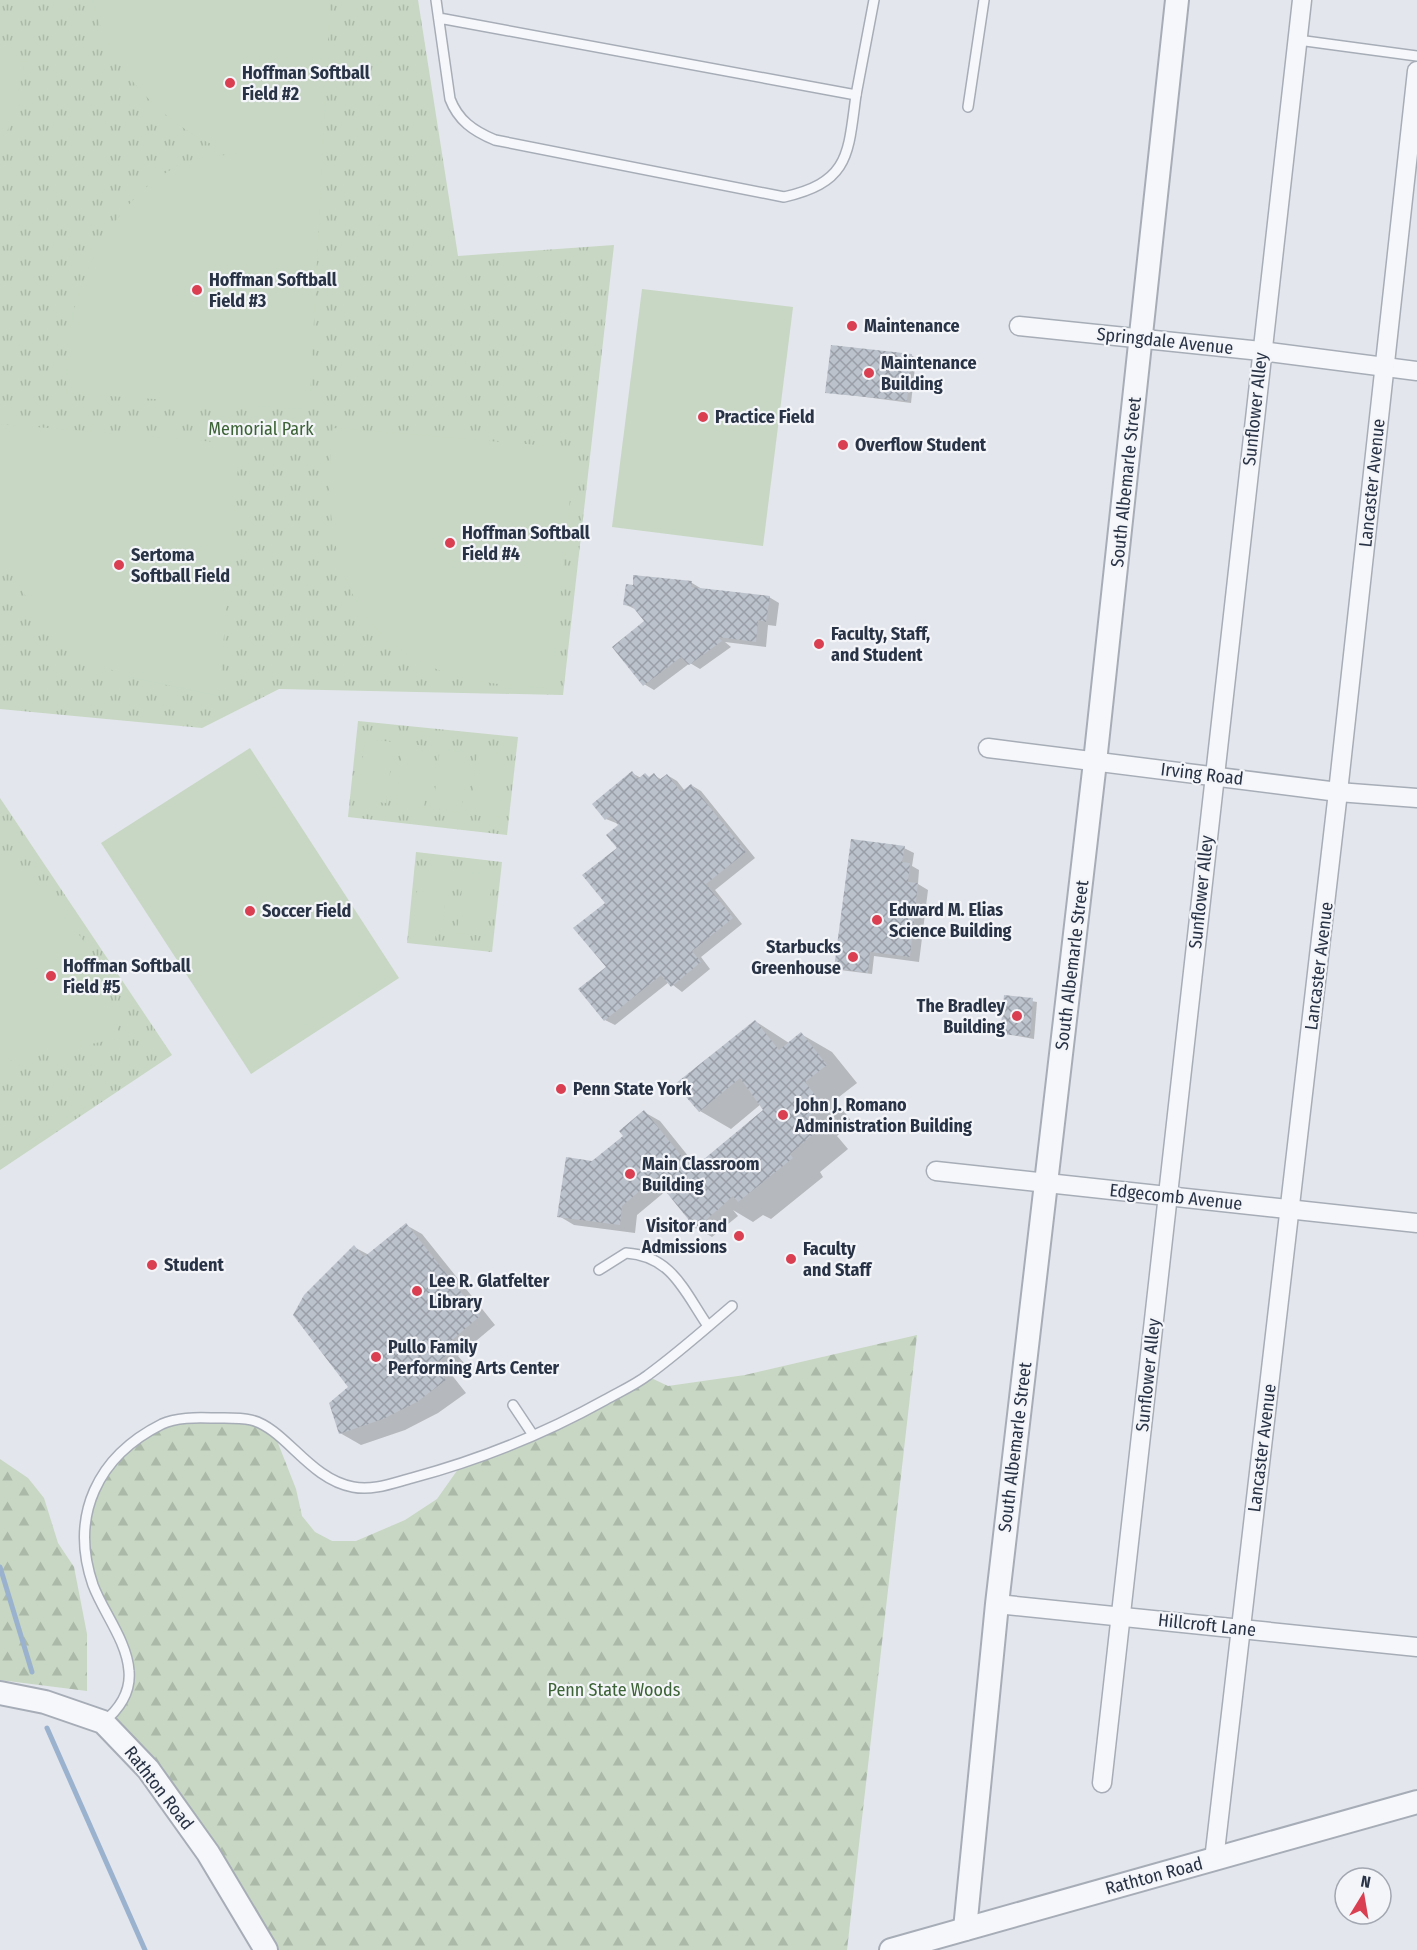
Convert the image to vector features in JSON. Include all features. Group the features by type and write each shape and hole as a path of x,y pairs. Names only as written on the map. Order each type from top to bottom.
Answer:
{"street":[{"name":"South Albemarle Street","path":"965,1929 997,1604 1095,762 1177,0"},
{"name":"Sunflower Alley","path":"1102,1784 1302,0"},
{"name":"Lancaster Avenue","path":"1214,1860 1291,1209 1417,71"},
{"name":"Springdale Avenue","path":"1019,326 1261,351 1417,371"},
{"name":"Irving Road","path":"988,748 1338,792 1417,798"},
{"name":"Edgecomb Avenue","path":"936,1171 1417,1223"},
{"name":"Hillcroft Lane","path":"997,1604 1417,1647"},
{"name":"Rathton Road","path":"0,1693 45,1702 103,1722 148,1769 207,1853 266,1950"},
{"name":"Rathton Road","path":"891,1950 1417,1802"}],"lane":[{"path":"436,0 450,99 456,114 480,134 514,144 784,197 805,192 823,184 841,166 852,130 856,95 874,0"},
{"path":"968,107 984,0"},
{"path":"439,18 856,95"},
{"path":"1298,40 1417,56"},
{"path":"599,1270 626,1253 653,1257 664,1265 676,1279 708,1326"},
{"path":"103,1722 116,1712 128,1689 129,1670 112,1619 94,1586 84,1551 84,1525 94,1489 108,1464 134,1442 164,1423 199,1417 252,1420 274,1433 304,1461 331,1479 354,1487 378,1487 462,1465 565,1422 647,1376 732,1306"},
{"path":"513,1405 533,1435"}],"green space":[{"name":"Memorial Park","path":"0,0 418,0 458,256 614,245 563,695 279,689 202,728 0,709"},
{"name":"Hoffman Softball Field #3","path":"92,0 330,0 310,400 299,409 66,393 68,344 76,304 84,278 110,229 127,206 168,171 198,158 237,154 207,142 187,130 150,101 120,64 99,22"},
{"path":"0,59 25,60 14,113 0,151"},
{"name":"Practice Field","path":"642,289 793,307 763,546 612,527"},
{"name":"Sertoma Softball Field","path":"0,424 228,443 239,454 219,696 124,676 87,658 57,633 36,611 14,579 0,547"},
{"name":"Hoffman Softball Field #4","path":"333,428 561,447 574,459 551,688 508,685 465,678 423,663 390,642 365,615 348,583 336,548 331,510 330,469"},
{"path":"358,721 518,737 507,835 348,817"},
{"path":"365,739 394,742 386,803 358,800"},
{"path":"403,743 432,747 424,808 396,804"},
{"name":"Soccer Field","path":"250,748 399,978 251,1074 101,843"},
{"path":"440,748 469,752 461,813 433,809"},
{"path":"477,752 506,756 498,817 470,814"},
{"path":"0,798 172,1055 0,1170"},
{"path":"416,852 502,862 492,952 407,943"},
{"path":"428,857 444,859 443,869 449,870 442,931 436,930 435,941 418,939 420,928 413,927 420,866 426,867"},
{"name":"Hoffman Softball Field #5","path":"0,865 50,902 65,917 90,950 111,1000 120,1038 0,1063"},
{"path":"464,871 493,875 485,936 457,933"},
{"name":"Penn State Woods","path":"917,1335 847,1950 266,1950 103,1722 116,1712 130,1670 94,1586 84,1525 108,1464 164,1423 252,1420 274,1433 296,1489 302,1516 315,1532 332,1541 356,1541 405,1520 437,1499 461,1465 565,1422 647,1376 668,1386 745,1375"},
{"path":"0,1459 28,1478 44,1498 58,1543 74,1567 87,1634 87,1691 0,1680"}],"building":[{"name":"Maintenance Building","path":"831,345 912,354 907,401 825,393"},
{"path":"633,575 692,581 691,587 770,596 766,622 758,620 756,642 718,637 722,641 689,665 681,657 643,686 612,647 644,621 632,606 623,605 626,584 633,585"},
{"path":"632,771 638,779 645,773 649,777 654,773 659,780 667,774 681,792 691,784 746,852 706,884 733,918 692,951 701,962 671,987 661,975 604,1021 578,989 606,967 573,928 605,903 582,875 617,848 606,835 618,825 611,816 605,820 592,804"},
{"name":"Edward M. Elias Science Building","path":"851,839 905,846 902,862 910,863 908,882 918,883 910,957 870,952 868,973 834,968"},
{"name":"The Bradley Building","path":"1004,995 1033,998 1030,1037 1000,1034"},
{"path":"755,1020 779,1050 801,1032 827,1065 805,1082 823,1105 807,1118 817,1131 790,1154 793,1158 738,1202 733,1196 696,1229 655,1178 622,1206 620,1225 557,1217 566,1157 592,1161 623,1136 619,1131 644,1110 692,1169 763,1110 740,1078 699,1112 675,1084"},
{"name":"Pullo Family Performing Arts Center","path":"406,1223 480,1316 444,1347 449,1353 434,1366 446,1380 417,1402 383,1419 339,1434 329,1403 348,1387 293,1315 304,1295 354,1245 364,1257"}],"waterway":[{"path":"0,1567 32,1672"},
{"path":"47,1728 145,1950"}],"place":[{"name":"Hoffman Softball Field #2","path":"230,83"},
{"name":"Hoffman Softball Field #3","path":"197,290"},
{"name":"Maintenance","path":"852,326"},
{"name":"Maintenance Building","path":"869,373"},
{"name":"Practice Field","path":"703,417"},
{"name":"Overflow Student","path":"843,445"},
{"name":"Hoffman Softball Field #4","path":"450,543"},
{"name":"Sertoma Softball Field","path":"119,565"},
{"name":"Faculty, Staff, and Student","path":"819,644"},
{"name":"Soccer Field","path":"250,911"},
{"name":"Edward M. Elias Science Building","path":"877,920"},
{"name":"Starbucks Greenhouse","path":"853,957"},
{"name":"Hoffman Softball Field #5","path":"51,976"},
{"name":"The Bradley Building","path":"1017,1016"},
{"name":"Penn State York","path":"561,1089"},
{"name":"John J. Romano Administration Building","path":"783,1115"},
{"name":"Main Classroom Building","path":"630,1174"},
{"name":"Visitor and Admissions","path":"739,1236"},
{"name":"Faculty and Staff","path":"791,1259"},
{"name":"Student","path":"152,1265"},
{"name":"Lee R. Glatfelter Library","path":"417,1291"},
{"name":"Pullo Family Performing Arts Center","path":"376,1357"}]}
